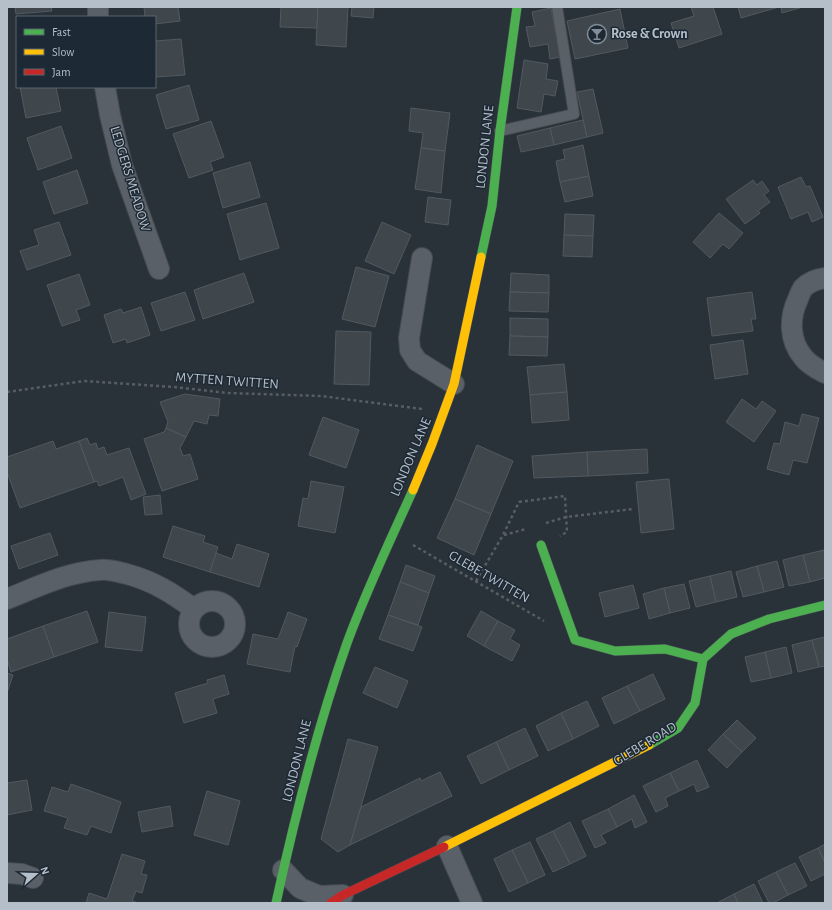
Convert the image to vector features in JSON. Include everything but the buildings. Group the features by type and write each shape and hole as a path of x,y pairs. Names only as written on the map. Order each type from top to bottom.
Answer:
{"main road":[{"name":"LONDON LANE","path":"276,903 322,718 355,621 432,448 446,412 454,384 492,206 500,131 517,7"},
{"path":"541,545 575,640 615,651 665,649 703,659 731,634 769,619 825,605"},
{"name":"GLEBE ROAD","path":"337,899 632,754 678,728 695,703 703,659"}],"street":[{"name":"LEDGERS MEADOW","path":"106,88 110,116 122,165 159,269"},
{"path":"422,258 409,338 410,350 417,361 454,384"},
{"path":"825,278 814,280 803,288 794,307 791,324 794,342 803,358 815,368 825,373"},
{"path":"7,599 62,578 101,570 114,571 142,578 168,590 194,609"},
{"path":"447,846 472,903"},
{"name":"GLEBE ROAD","path":"283,870 300,888 319,896 337,899"},
{"path":"7,873 22,874 33,878"}],"lane":[{"path":"500,131 574,114 557,7"}],"path":[{"name":"MYTTEN TWITTEN","path":"7,392 84,382 228,393 321,396 446,412"},
{"path":"545,523 566,517 633,509"},
{"path":"503,535 531,527"},
{"name":"GLEBE TWITTEN","path":"393,533 575,640"}],"traffic: fast":[{"path":"481,257 492,206 500,131 517,7"},
{"path":"276,903 307,772 336,675 362,604 413,490"},
{"path":"541,545 575,640 615,651 665,649 703,659"},
{"path":"649,745 678,728 695,703 703,659 731,634 769,619 825,605"}],"traffic: slow":[{"path":"413,490 454,384 481,257"},
{"path":"444,847 649,745"}],"traffic: jam":[{"path":"331,903 343,895 444,847"}],"place":[{"name":"Rose & Crown","path":"597,34"}]}
